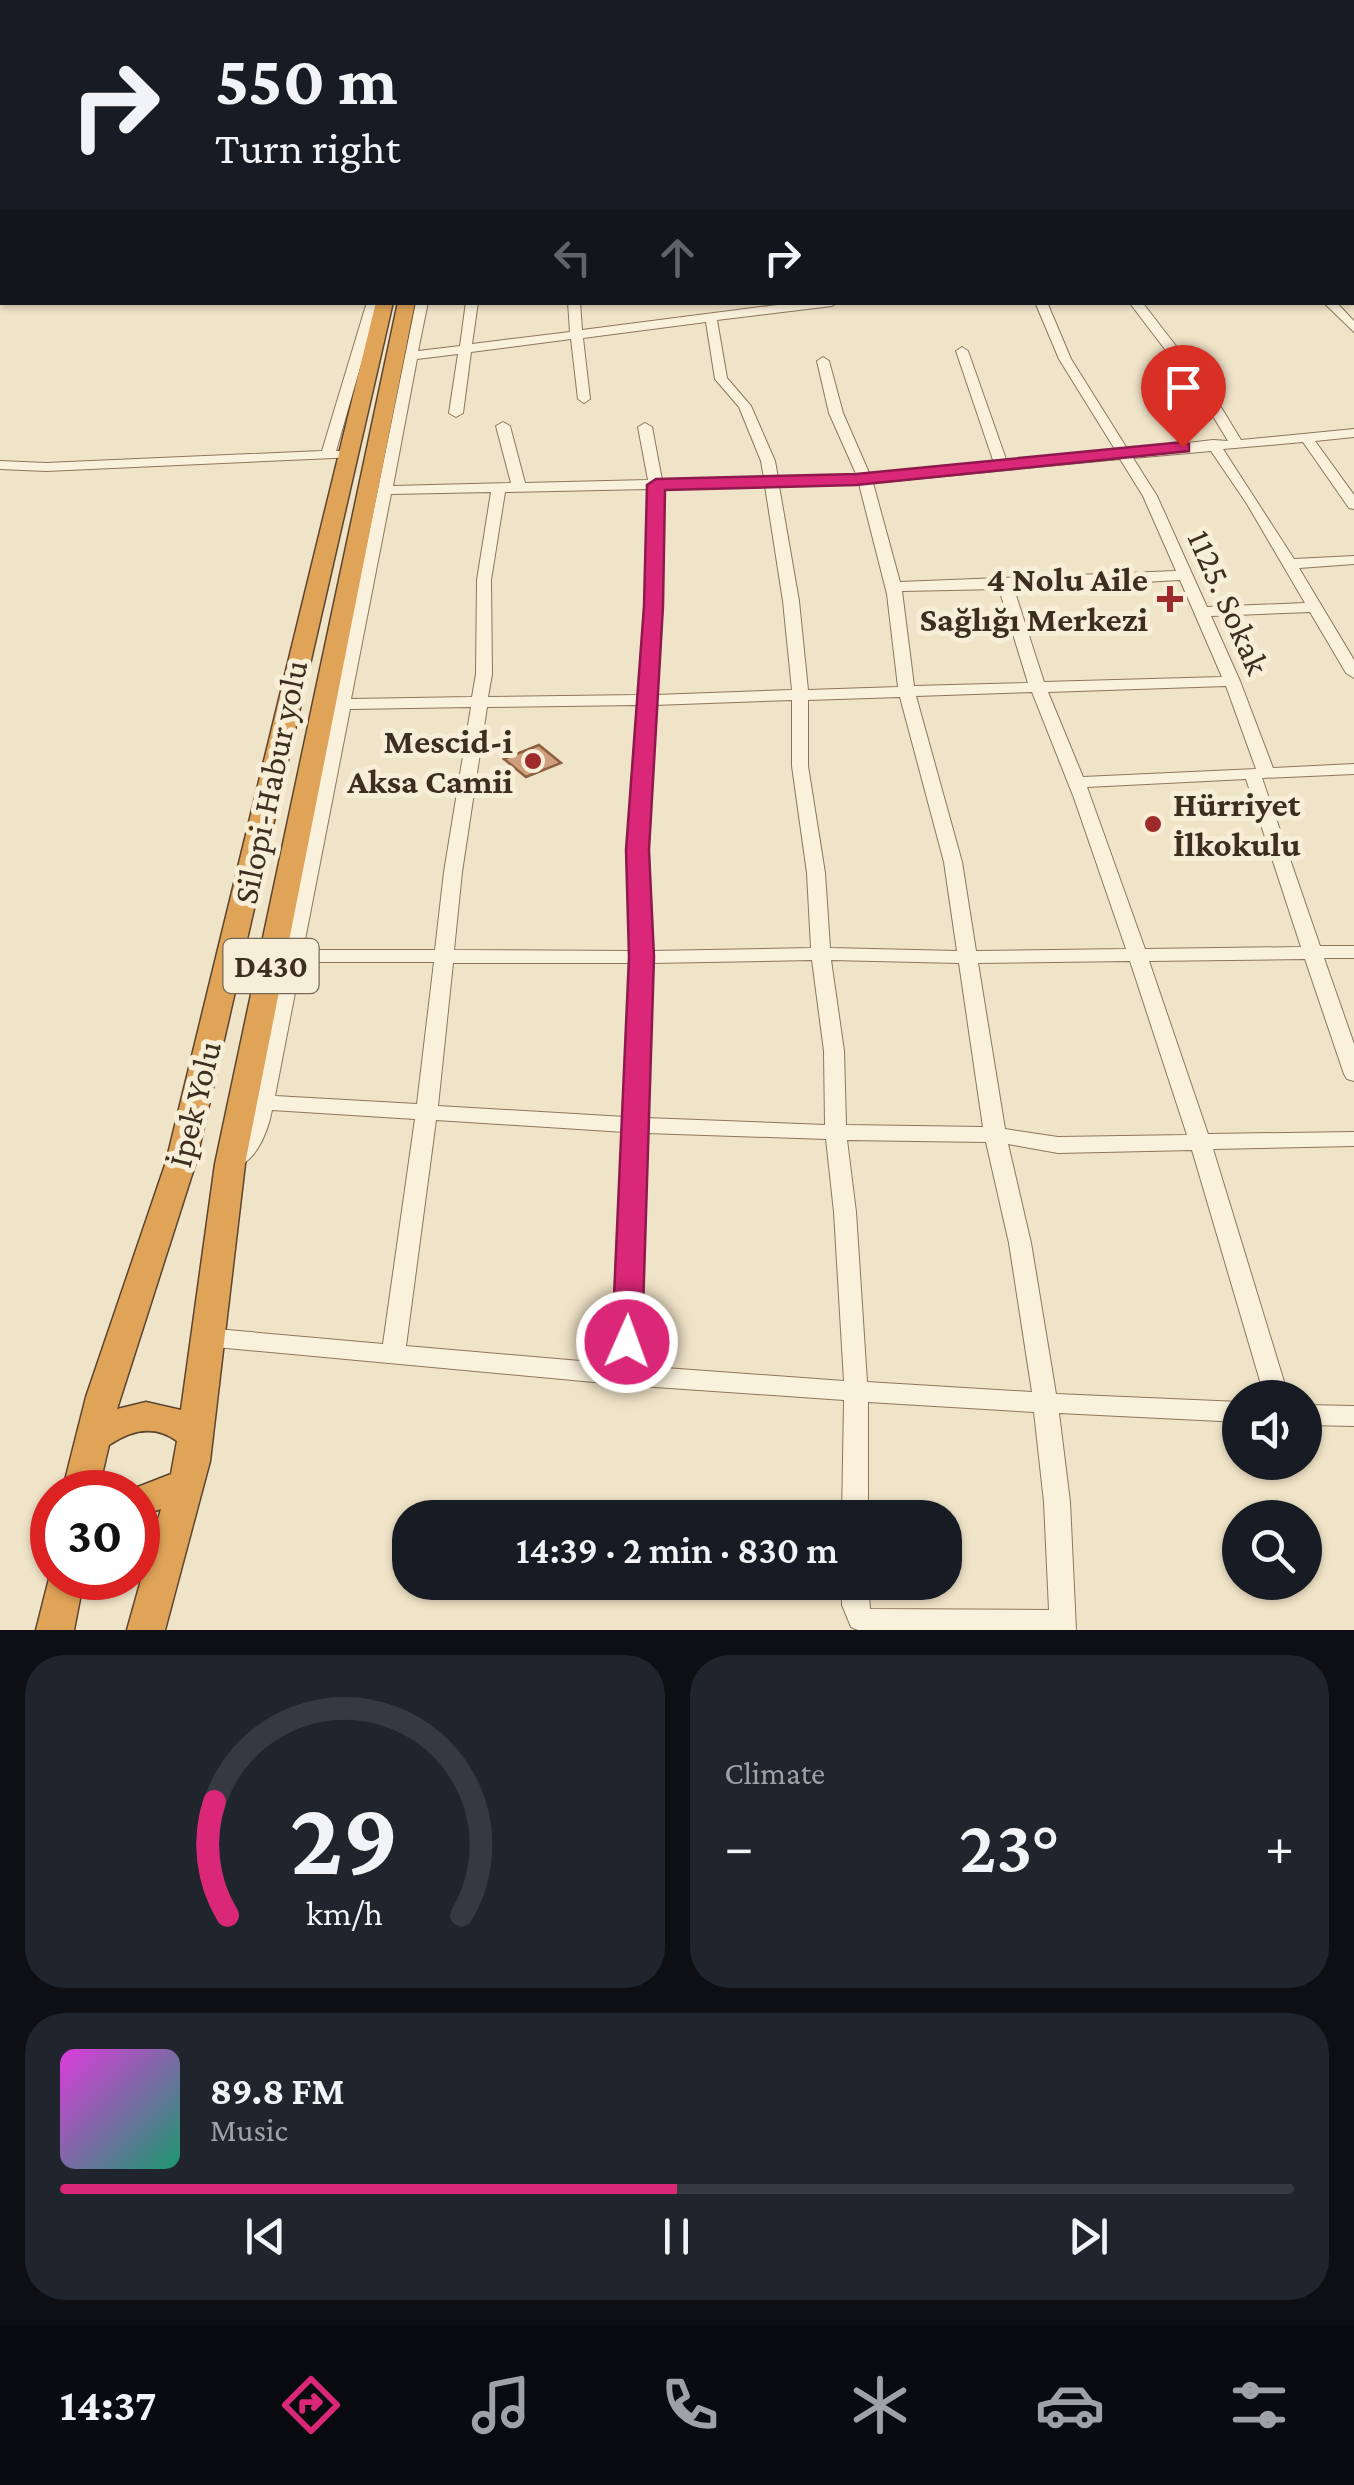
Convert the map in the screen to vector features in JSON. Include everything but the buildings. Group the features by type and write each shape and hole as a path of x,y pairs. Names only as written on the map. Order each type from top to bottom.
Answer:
{"highway":[{"name":"İpek Yolu","path":"88,1470 93,1437 180,1162 320,584 339,454 385,305"},
{"name":"Silopi-Habur yolu","path":"146,1630 188,1483 230,1164 253,1102 349,584 406,305"},
{"path":"320,584 349,584"},
{"path":"93,1437 120,1421 150,1415 177,1420 196,1437"},
{"path":"160,1494 188,1483"},
{"path":"55,1630 60,1600"}],"street":[{"path":"0,465 46,467 339,454 372,305"},
{"path":"421,305 290,956 253,1102 635,1125 995,1135 1058,1145 1354,1139"},
{"path":"456,413 472,305"},
{"path":"573,305 571,314 580,336 584,398"},
{"path":"684,305 688,320"},
{"path":"410,356 804,305"},
{"name":"1125. Sokak","path":"1043,305 1065,359 1150,496 1232,680 1310,952 1354,1074"},
{"path":"1137,305 1208,397 1236,442"},
{"path":"1332,305 1354,328"},
{"path":"711,318 721,379 745,406 760,436 774,481 800,694 800,766 816,873 821,954 834,1051 836,1132 856,1390 855,1500"},
{"path":"962,351 1002,467"},
{"path":"823,361 836,413 865,479 894,587 906,692 952,862 995,1135 1020,1243 1045,1405 1057,1502 1062,1626 868,1621 860,1619 855,1600"},
{"path":"393,1354 446,955 453,872 484,674 484,580 509,488 504,426"},
{"path":"626,1376 642,957 637,850 648,700 656,485 646,427"},
{"path":"384,490 865,479 1354,433"},
{"path":"1306,437 1354,505"},
{"path":"1213,444 1354,672"},
{"path":"1290,564 1354,560"},
{"path":"894,587 1182,575"},
{"path":"1008,584 1007,593 1138,952 1229,1223 1272,1380"},
{"path":"1202,612 1316,606"},
{"path":"342,704 648,700 1232,680"},
{"path":"1078,782 1354,769"},
{"path":"290,956 968,957 1354,952"},
{"path":"205,1337 626,1376 1045,1405 1222,1411"},
{"path":"1322,1415 1354,1416"}],"place":[{"name":"4 Nolu Aile Sağlığı Merkezi","path":"1170,599"},
{"name":"Mescid-i Aksa Camii","path":"533,761"},
{"name":"Hürriyet İlkokulu","path":"1153,824"}],"route":[{"path":"627,1342 642,957 637,850 654,606 656,485 856,480 1183,447"}]}
